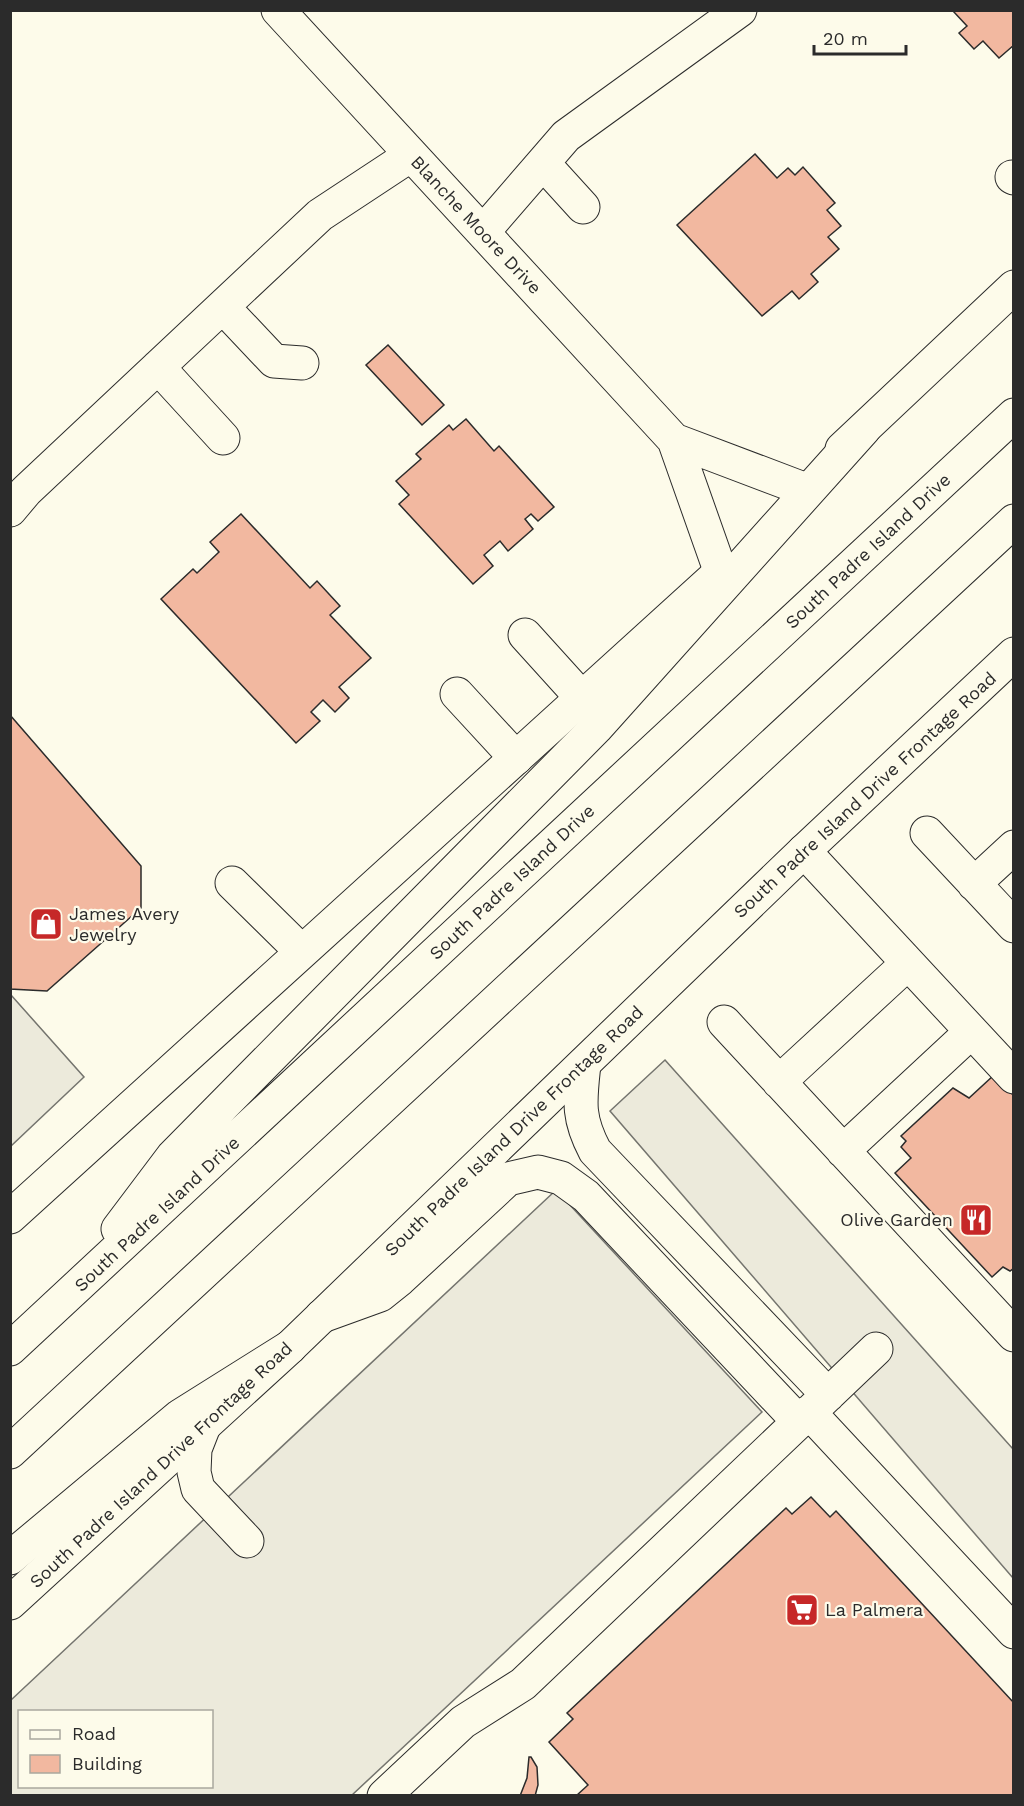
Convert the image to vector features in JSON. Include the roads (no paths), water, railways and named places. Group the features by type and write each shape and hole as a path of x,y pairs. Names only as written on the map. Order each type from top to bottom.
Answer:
{"main road":[{"name":"Blanche Moore Drive","path":"278,10 674,440 721,573"},
{"path":"483,232 566,136 740,10"},
{"path":"10,510 26,491 320,216 411,154"},
{"path":"543,163 583,207"},
{"path":"12,1213 721,573 801,488 1014,287"},
{"path":"223,306 274,361 302,363"},
{"path":"158,367 223,438"},
{"name":"South Padre Island Drive","path":"10,1349 1014,415"},
{"path":"64,1300 173,1156 596,728 864,429"},
{"name":"Blanche Moore Drive","path":"674,440 801,488"},
{"path":"10,1452 1014,521"},
{"path":"525,635 582,698"},
{"name":"South Padre Island Drive Frontage Road","path":"10,1604 290,1347 804,851 1014,654"},
{"path":"457,694 516,758"},
{"path":"927,833 1014,926"},
{"path":"974,884 1014,847"},
{"path":"804,851 1014,1077"},
{"path":"232,883 301,951"},
{"path":"779,1082 908,963"},
{"path":"724,1022 1012,1331"},
{"path":"843,1151 971,1032"},
{"path":"584,1064 581,1113 595,1152 812,1409 1014,1632"},
{"path":"322,1316 380,1295 508,1179 538,1172 561,1178 586,1196 812,1409"},
{"path":"10,1558 180,1416 290,1347"},
{"path":"384,1796 463,1722 523,1684 876,1349"},
{"path":"204,1426 195,1449 198,1489 248,1541"}],"place":[{"name":"James Avery Jewelry","path":"46,924"},
{"name":"Olive Garden","path":"976,1220"},
{"name":"La Palmera","path":"802,1610"}]}
